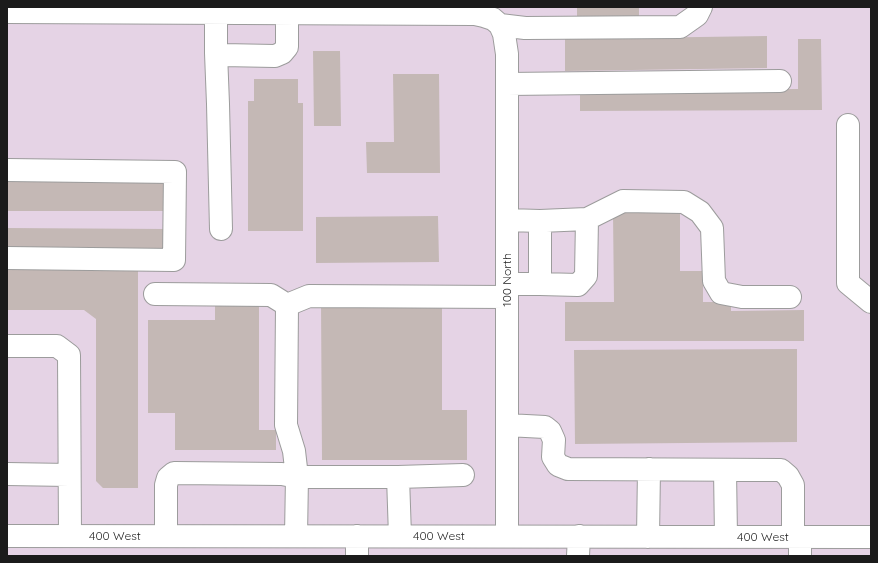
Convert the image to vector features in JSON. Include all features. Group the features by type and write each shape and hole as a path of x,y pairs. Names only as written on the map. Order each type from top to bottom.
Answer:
{"street":[{"path":"7,12 69,9 216,13 287,13 333,10 475,14 493,19 500,25 525,28 680,27 697,15 701,7"},
{"path":"216,13 221,229"},
{"path":"216,53 222,55 275,56 282,53 287,47 287,13"},
{"name":"100 North","path":"500,25 506,44 507,84 507,536"},
{"path":"507,84 780,81"},
{"path":"848,125 848,283 871,302"},
{"path":"7,170 175,172 175,179 174,260 7,258"},
{"path":"507,220 540,221 587,219 623,201 684,202 700,212 712,228 714,281 721,292 742,297 790,297"},
{"path":"287,305 308,296 507,291 540,284 578,285 586,276 587,219"},
{"path":"540,221 540,284"},
{"path":"155,294 271,295 287,305"},
{"path":"287,305 286,425 294,451 297,477 296,536"},
{"path":"7,346 56,346 69,355 70,536"},
{"path":"507,425 545,427 550,431 554,440 553,457 558,465 568,469 781,470 788,476 793,485 798,543"},
{"path":"648,537 649,469"},
{"path":"725,470 726,537"},
{"path":"166,536 166,485 168,478 174,473 282,474 297,477 398,477 463,475"},
{"path":"7,474 69,475"},
{"path":"398,477 400,536"},
{"name":"400 West","path":"7,536 296,536 357,546 400,536 507,536 579,546 648,537 726,537 798,543 871,537"}],"shaded area":[{"path":"7,7 871,7 871,556 7,556"}],"building":[{"path":"577,7 639,7 639,18 577,17"},
{"path":"767,36 767,68 565,71 565,39"},
{"path":"798,39 821,39 822,110 580,111 580,91 798,89"},
{"path":"313,51 340,51 341,126 314,126"},
{"path":"393,74 439,74 440,173 367,173 366,142 394,142"},
{"path":"254,79 298,79 298,103 303,103 303,231 248,231 248,101 254,101"},
{"path":"7,181 166,181 166,211 7,211"},
{"path":"613,213 680,213 680,271 703,271 703,302 731,302 731,311 804,310 804,341 565,341 565,302 614,302"},
{"path":"438,216 439,262 316,263 316,217"},
{"path":"7,228 166,229 166,251 7,251"},
{"path":"7,268 138,268 138,488 103,488 96,481 96,319 84,310 7,310"},
{"path":"442,301 442,410 467,410 467,460 322,460 321,302"},
{"path":"215,306 259,306 259,430 276,430 276,450 175,450 175,413 148,413 148,320 215,320"},
{"path":"797,349 797,442 575,444 574,350"}]}
